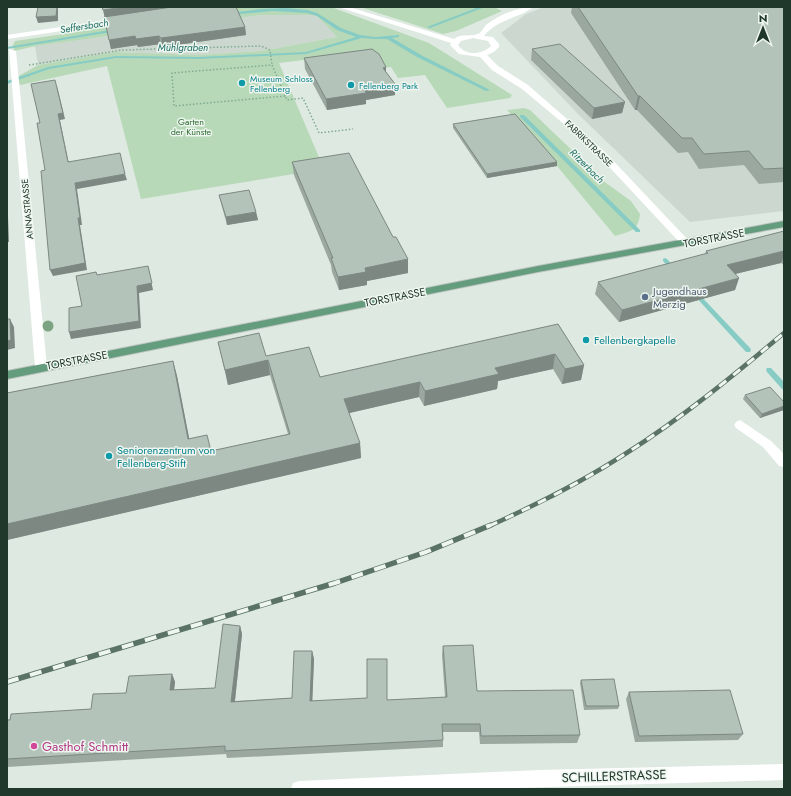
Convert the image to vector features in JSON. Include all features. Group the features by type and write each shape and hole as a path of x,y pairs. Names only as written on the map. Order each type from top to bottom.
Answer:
{"main road":[{"name":"TORSTRASSE","path":"7,375 538,269 784,224"}],"street":[{"path":"342,7 455,42"},
{"path":"480,36 484,30 494,23 529,7"},
{"path":"7,37 132,18"},
{"path":"480,36 490,39 495,44 493,50 481,54 470,54 455,48 455,42 462,37 480,36"},
{"name":"ANNASTRASSE","path":"12,51 41,367"},
{"name":"FABRIKSTRASSE","path":"481,54 495,68 525,87 602,154 686,243"},
{"path":"740,425 767,444 784,461"},
{"name":"SCHILLERSTRASSE","path":"300,789 539,778 784,772"}],"path":[{"path":"15,71 122,50 261,46 270,50 272,64 287,100 303,98 319,133 353,129"},
{"path":"272,64 172,73 174,106 285,96"}],"shaded area":[{"path":"544,7 784,7 784,211 690,222 577,113 501,33 526,14"},
{"path":"262,15 316,15 337,37 261,51 199,55 116,52 38,65 35,46"}],"green space":[{"name":"Garten der Künste","path":"233,7 331,7 429,43 512,95 510,98 447,108 425,75 398,78 391,67 381,68 370,52 279,63 324,169 141,199 107,66 20,85 17,77 38,65 115,52 199,55 261,51 337,37 316,15 262,15 36,46 14,51 13,45 15,41 64,34 71,30"},
{"path":"360,7 494,7 502,11 456,31 443,34"},
{"path":"524,108 530,110 606,183 631,201 640,214 635,228 629,232 615,236 557,166 507,110"}],"building":[{"path":"38,7 57,7 56,16 36,17"},
{"path":"102,7 124,7 103,10"},
{"path":"172,7 236,7 245,27 161,38 159,36 136,39 135,36 109,40 104,17"},
{"path":"578,7 784,7 784,168 764,169 749,151 704,154 692,138 682,138 640,96 638,96"},
{"path":"560,44 625,102 594,108 532,49"},
{"name":"Fellenberg Park","path":"372,49 379,54 386,67 383,68 395,84 365,89 366,93 326,99 304,58"},
{"path":"55,80 63,113 58,114 68,162 120,153 125,174 75,183 80,218 78,218 85,263 50,270 41,171 45,170 37,123 40,123 31,84"},
{"path":"515,114 557,162 487,174 453,124"},
{"path":"349,153 393,237 396,237 408,259 365,268 366,272 338,277 331,258 333,258 292,162"},
{"path":"249,190 256,212 226,217 219,195"},
{"path":"784,231 784,251 727,265 739,278 622,310 598,282 708,253 706,251"},
{"path":"148,266 152,283 137,286 139,321 69,332 69,308 82,306 76,276 96,272 97,275"},
{"path":"7,319 10,319 11,340 7,341"},
{"path":"558,324 584,365 565,369 555,354 495,368 499,374 425,391 420,382 344,399 360,443 7,524 7,393 173,361 188,439 207,435 211,451 290,434 268,360 225,370 218,342 259,333 266,356 309,347 320,377"},
{"path":"770,387 784,402 784,406 762,414 745,395"},
{"path":"223,624 240,626 231,702 292,698 294,651 312,651 310,701 367,698 367,659 387,659 387,700 447,697 443,646 473,645 477,691 573,690 580,735 481,736 480,724 442,724 443,740 225,751 225,746 7,759 7,720 10,720 11,714 91,709 93,694 126,693 129,676 172,674 170,690 215,688"},
{"path":"614,679 619,706 586,706 581,680"},
{"path":"730,690 743,734 639,736 629,692"}],"waterway":[{"name":"Seffersbach","path":"429,27 483,7"},
{"name":"Seffersbach","path":"230,14 273,10 297,10 316,14 339,29 352,34 375,38 397,36"},
{"name":"Seffersbach","path":"7,48 116,30"},
{"name":"Mühlgraben","path":"7,83 48,68 116,57 199,58 306,53 360,37"},
{"name":"Ritzerbach","path":"389,38 419,56 488,90"},
{"name":"Ritzerbach","path":"522,116 638,231"},
{"name":"Ritzerbach","path":"665,260 674,270"},
{"name":"Ritzerbach","path":"695,293 748,350"},
{"name":"Ritzerbach","path":"769,370 784,387"}],"railway":[{"path":"489,526 575,484 646,440 707,396 784,333"},
{"path":"7,682 335,583 426,552 491,525"}],"place":[{"name":"Museum Schloss Fellenberg","path":"242,83"},
{"name":"Fellenberg Park","path":"351,85"},
{"name":"Jugendhaus Merzig","path":"645,297"},
{"name":"Fellenbergkapelle","path":"586,340"},
{"name":"Seniorenzentrum von Fellenberg-Stift","path":"109,456"},
{"name":"Gasthof Schmitt","path":"34,746"}]}
